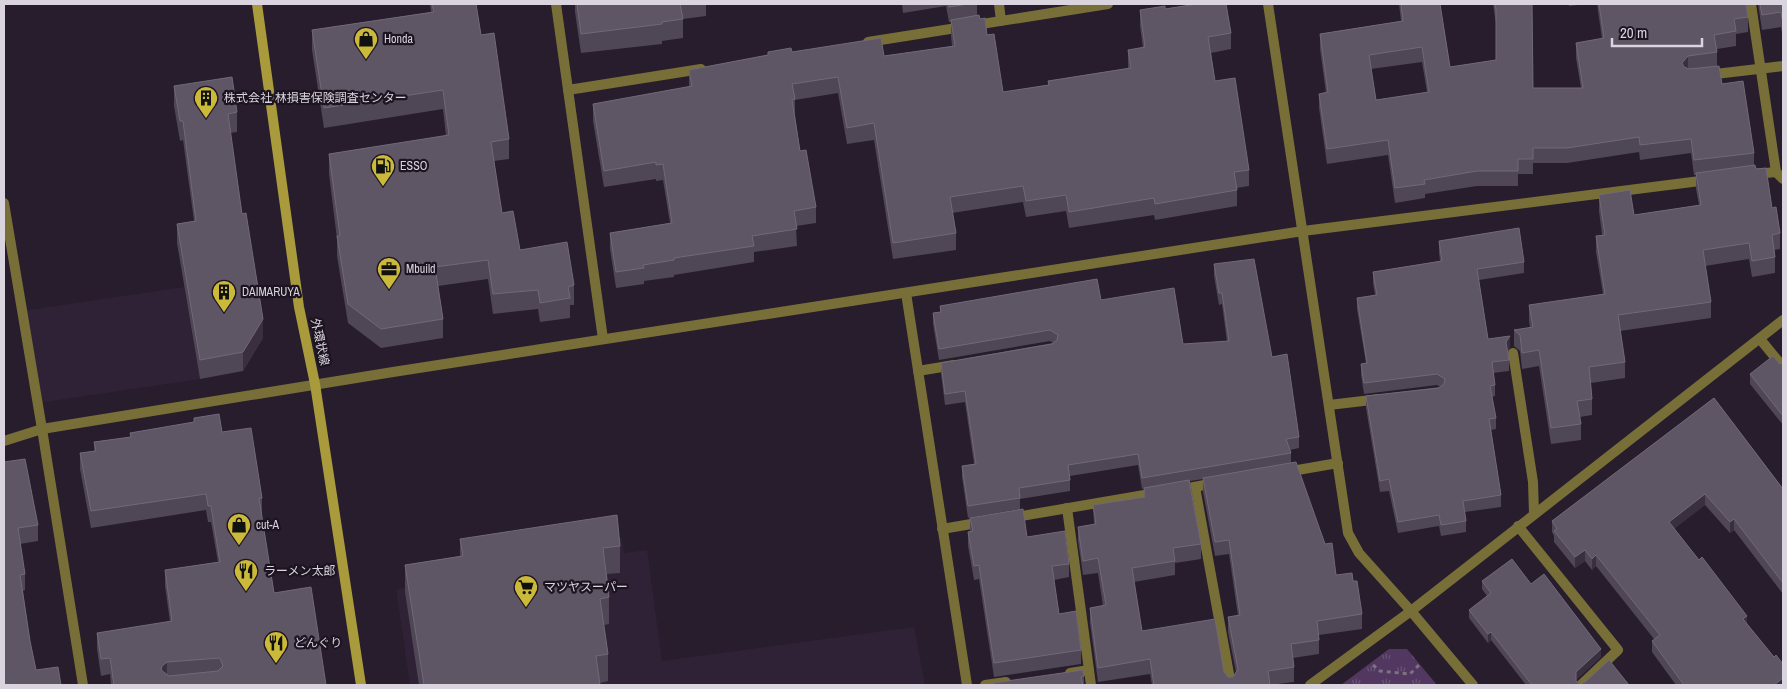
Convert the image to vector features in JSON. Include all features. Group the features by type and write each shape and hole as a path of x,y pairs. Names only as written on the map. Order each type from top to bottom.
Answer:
{"main road":[{"name":"外環状線","path":"257,4 300,307 316,384 361,685"}],"street":[{"path":"556,4 603,339"},
{"path":"999,4 1002,21"},
{"path":"854,44 1108,4"},
{"path":"1268,4 1348,533 1358,553 1411,611 1473,685"},
{"path":"1746,175 1780,175 1751,4"},
{"path":"1698,76 1783,66"},
{"path":"568,90 716,67"},
{"path":"4,441 42,429 316,384 1302,231 1717,179"},
{"path":"4,209 83,685"},
{"path":"906,293 967,685"},
{"path":"1310,685 1411,611 1783,320"},
{"path":"1760,339 1783,367"},
{"path":"1513,353 1532,482 1534,513"},
{"path":"918,371 966,363"},
{"path":"1329,405 1388,398"},
{"path":"1271,474 1338,463"},
{"path":"942,529 1223,482"},
{"path":"1195,487 1231,685"},
{"path":"1067,508 1091,685"},
{"path":"1518,526 1618,650 1581,685"},
{"path":"1060,674 1089,670"},
{"path":"985,685 1013,681"}],"path":[{"path":"1380,671 1410,674 1421,663"}],"shaded area":[{"path":"184,287 200,379 38,403 22,311"},
{"name":"マツヤスーパー","path":"622,538 624,553 647,550 662,661 914,627 925,685 410,685 396,589 454,580 451,560"}],"green space":[{"path":"1389,649 1407,649 1437,685 1341,685"}],"building":[{"path":"432,4 476,4 481,35 494,33 509,139 491,142 502,213 513,211 520,250 567,242 574,285 568,287 570,298 540,303 538,290 493,294 488,260 435,267 443,319 381,329 348,304 337,236 340,236 329,154 449,135 443,90 324,108 312,30 434,12"},
{"path":"577,4 680,4 683,19 662,22 662,24 581,34"},
{"path":"948,4 968,4 949,7"},
{"path":"1197,4 1226,4 1231,33 1208,37 1215,81 1235,78 1249,170 1234,172 1237,190 1155,204 1154,198 1069,212 1066,195 1026,201 1023,186 950,197 956,233 893,243 874,123 847,128 838,77 792,84 795,99 792,100 800,151 806,150 816,207 794,211 797,229 752,236 754,246 674,258 674,260 643,265 644,268 616,272 610,233 672,223 663,164 656,165 656,162 604,171 593,104 692,86 689,70 768,55 768,52 791,48 792,52 881,38 884,56 955,46 951,20 979,15 980,19 985,18 987,35 994,34 1003,92 1049,85 1048,81 1131,68 1128,50 1145,47 1140,10 1165,6 1165,9"},
{"path":"1401,4 1440,4 1450,67 1496,60 1495,4 1532,4 1533,88 1583,88 1576,43 1604,38 1599,4 1746,4 1748,17 1734,19 1736,31 1714,35 1717,52 1688,56 1682,63 1684,67 1689,69 1719,66 1722,84 1743,81 1754,153 1694,160 1691,139 1640,145 1639,137 1567,148 1533,148 1533,159 1518,159 1518,171 1477,171 1424,180 1425,184 1395,188 1388,140 1327,149 1319,94 1328,92 1320,34 1403,21","holes":["1422,47 1429,92 1376,100 1369,55"]},
{"path":"1760,4 1783,4 1783,24 1781,12 1762,15"},
{"path":"232,77 237,112 228,114 242,214 246,213 263,319 243,352 200,360 177,224 196,221 183,121 180,121 174,86"},
{"path":"1755,165 1756,169 1766,168 1772,208 1776,207 1780,233 1772,235 1775,257 1752,261 1749,243 1703,250 1711,302 1618,315 1625,362 1589,367 1592,399 1577,401 1581,424 1551,428 1539,350 1522,353 1520,335 1514,330 1533,327 1529,305 1605,294 1596,236 1605,235 1599,195 1630,190 1634,215 1701,205 1696,173"},
{"path":"1519,228 1524,262 1477,269 1488,339 1510,336 1506,342 1509,360 1492,362 1495,385 1490,386 1496,418 1489,419 1501,495 1463,501 1466,521 1441,525 1439,515 1398,522 1389,479 1380,481 1366,396 1439,388 1444,384 1445,379 1437,374 1364,383 1361,364 1367,363 1357,298 1377,295 1373,272 1442,261 1439,241"},
{"path":"1254,259 1272,357 1287,354 1299,437 1286,439 1291,453 1142,478 1138,454 1068,465 1070,480 1019,488 1020,498 968,506 962,466 976,464 965,391 945,394 941,363 1052,344 1057,340 1058,335 1050,330 939,349 933,313 941,312 940,306 1097,279 1101,300 1174,288 1183,344 1229,341 1222,293 1219,293 1214,264"},
{"path":"1773,356 1780,364 1783,363 1783,416 1750,374"},
{"path":"1714,398 1783,489 1783,583 1734,519 1730,522 1705,494 1669,522 1699,560 1702,557 1747,616 1743,619 1774,657 1776,655 1783,664 1783,678 1774,685 1684,685 1652,641 1660,635 1596,555 1592,559 1585,550 1575,557 1554,531 1557,529 1552,521"},
{"path":"219,414 222,432 251,428 262,498 259,498 274,593 311,587 326,685 114,685 110,658 101,659 97,633 172,621 165,570 220,562 211,506 208,506 206,494 91,511 80,453 96,451 94,442 131,437 130,433 194,422 194,418","holes":["220,658 223,666 218,671 169,676 161,670 162,666 167,662"]},
{"path":"25,459 38,525 18,528 25,574 20,575 30,641 36,670 58,667 61,685 4,685 4,462"},
{"path":"1296,462 1325,544 1332,543 1336,575 1352,573 1353,581 1357,581 1362,614 1317,621 1319,640 1291,644 1294,667 1268,671 1270,685 1154,685 1150,659 1098,668 1090,608 1106,605 1098,558 1083,561 1078,527 1096,524 1093,505 1145,497 1144,488 1189,480 1201,544 1173,548 1175,561 1132,568 1142,631 1215,619 1224,672 1228,677 1233,677 1238,669 1228,617 1240,615 1229,540 1215,542 1203,478"},
{"path":"1023,509 1027,537 1065,531 1069,564 1052,566 1059,614 1076,611 1081,650 994,663 979,565 974,566 968,532 973,531 970,518"},
{"path":"617,515 620,546 603,548 609,597 600,599 608,654 596,656 600,685 424,685 405,565 463,556 460,539"},
{"path":"1512,559 1531,584 1544,574 1601,649 1576,672 1576,681 1580,684 1585,682 1609,660 1629,685 1532,685 1491,632 1488,634 1469,610 1491,593 1482,581"},
{"path":"1083,670 1084,676 1081,677 1083,685 993,685 993,683"}],"place":[{"name":"Honda","path":"366,60"},
{"name":"株式会社 林損害保険調査センター","path":"206,119"},
{"name":"ESSO","path":"383,187"},
{"name":"Mbuild","path":"389,290"},
{"name":"DAIMARUYA","path":"224,313"},
{"name":"cut-A","path":"239,546"},
{"name":"ラーメン太郎","path":"246,592"},
{"name":"マツヤスーパー","path":"526,608"},
{"name":"どんぐり","path":"276,664"}]}
